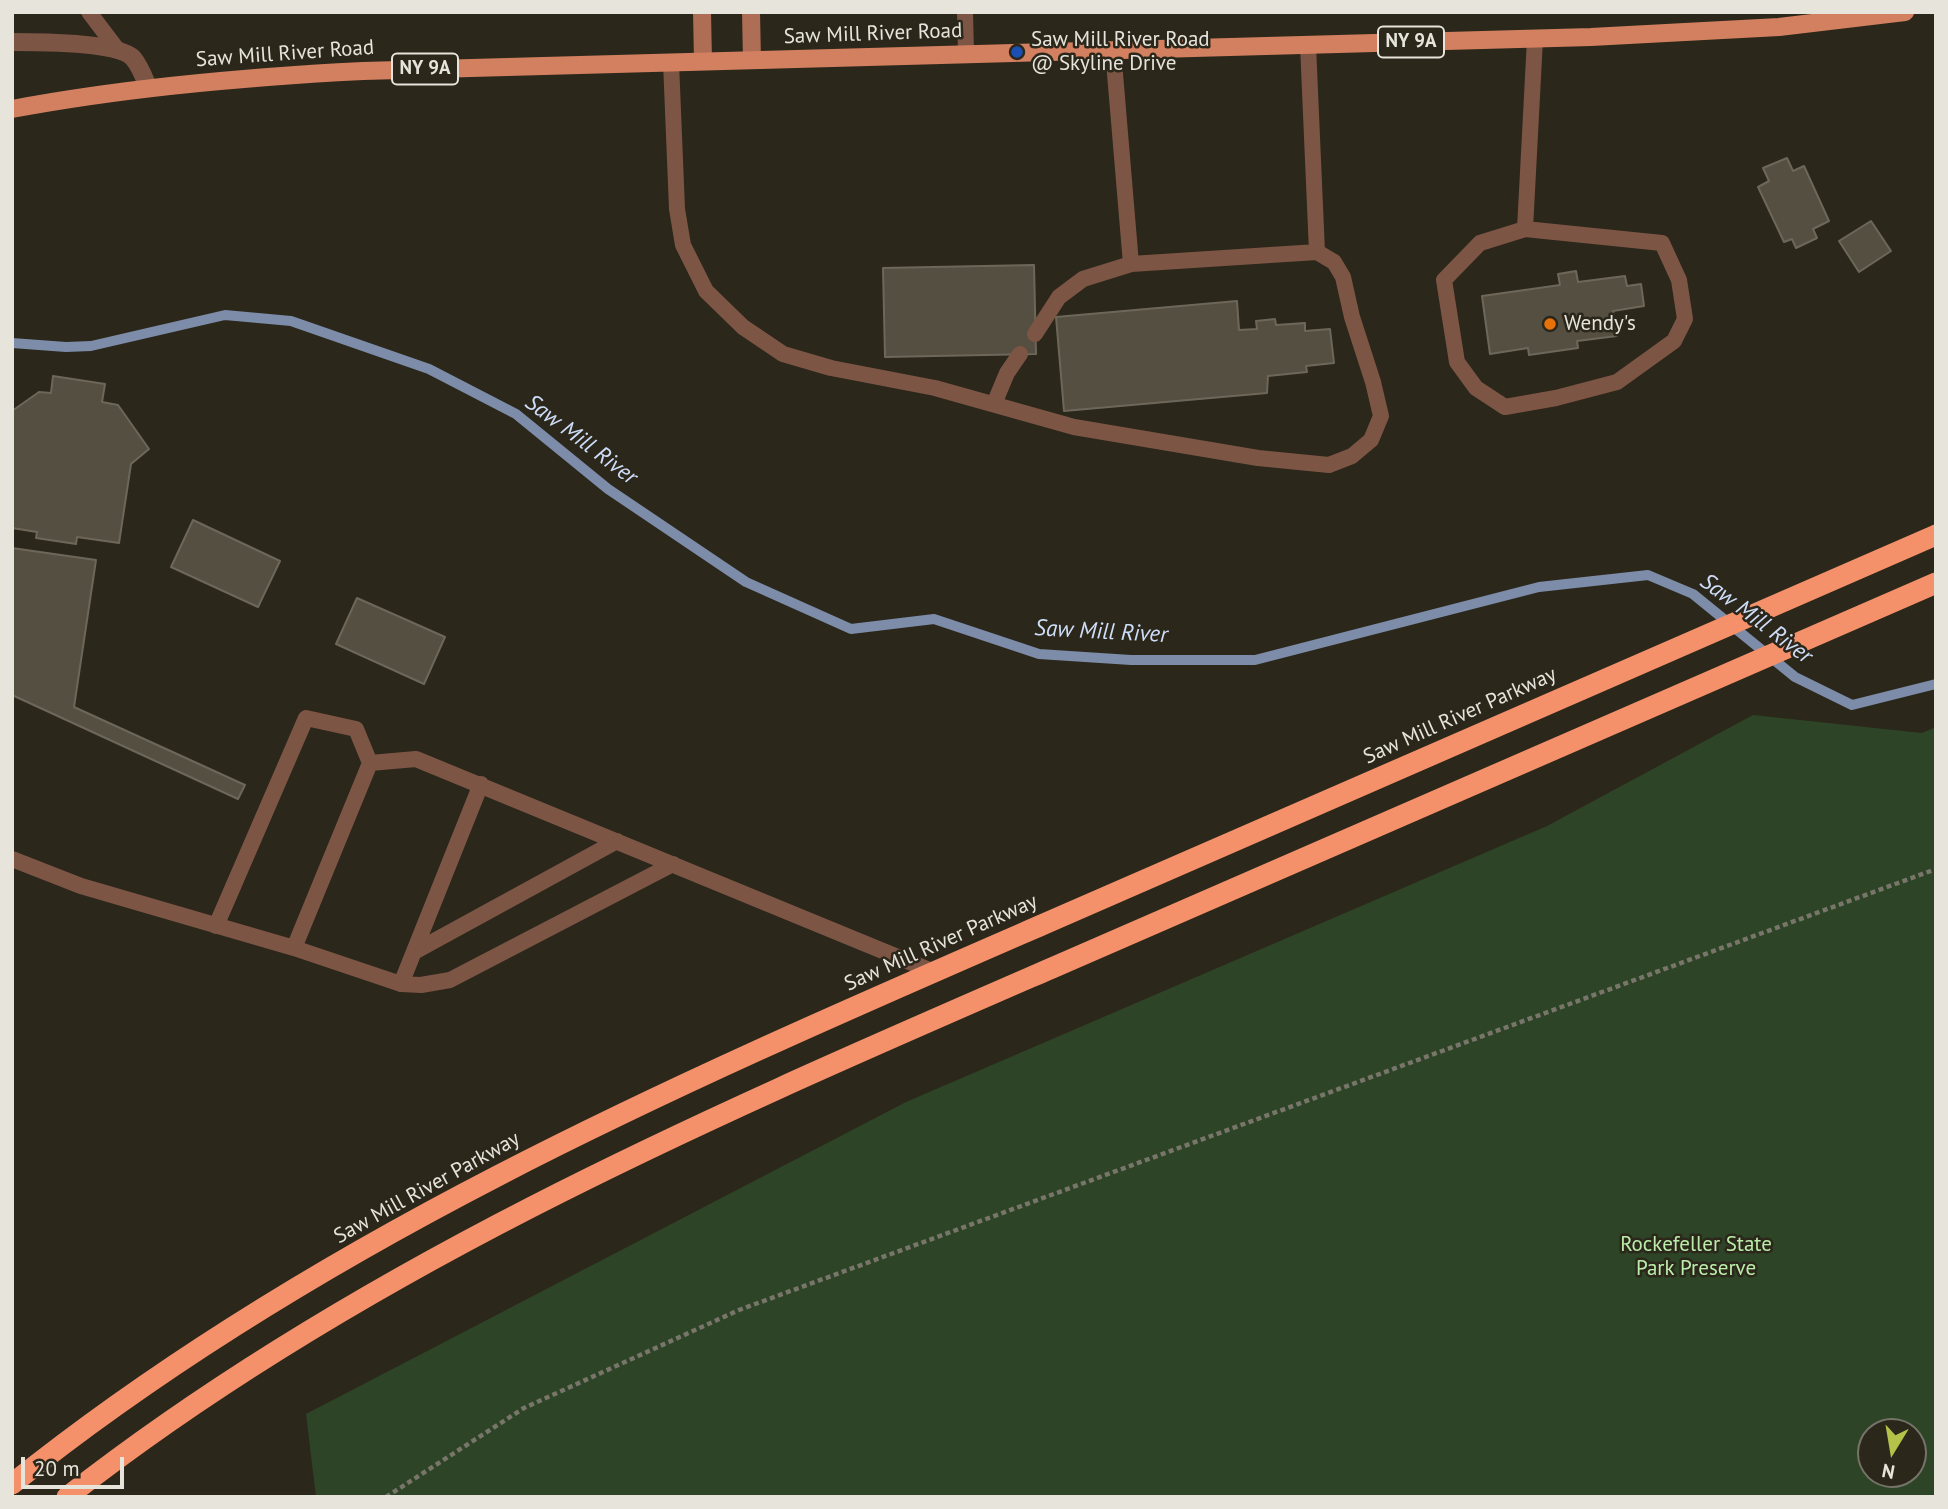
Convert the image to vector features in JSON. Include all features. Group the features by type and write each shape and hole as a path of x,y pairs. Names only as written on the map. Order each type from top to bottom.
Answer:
{"highway":[{"name":"Saw Mill River Parkway","path":"12,1484 154,1379 259,1312 379,1240 479,1185 592,1128 707,1073 934,972 1936,535"},
{"path":"68,1497 189,1409 293,1341 414,1271 627,1160 735,1108 967,1005 1936,583"}],"main road":[{"name":"Saw Mill River Road","path":"12,109 148,87 351,71 1535,39 1726,31 1905,12"}],"street":[{"path":"702,12 703,61"},
{"path":"751,12 752,60"},
{"path":"12,41 117,49 131,56 148,87"}],"lane":[{"path":"89,12 117,49"},
{"path":"965,12 966,54"},
{"path":"1525,229 1535,39"},
{"path":"1308,45 1317,252"},
{"path":"1113,50 1131,264"},
{"path":"671,62 677,209 683,245 706,291 743,327 783,354 831,368 934,387 1074,427 1258,457 1329,465 1352,456 1371,439 1381,415 1343,277 1334,262 1317,252 1131,264 1083,279 1059,296 1035,334"},
{"path":"1525,229 1661,243 1679,280 1685,320 1674,341 1617,382 1556,398 1505,407 1476,388 1457,362 1444,280 1480,243 1525,229"},
{"path":"994,404 1007,373 1020,354"},
{"path":"216,926 306,718 356,729 370,762 294,948"},
{"path":"370,762 416,759 934,972"},
{"path":"401,984 481,784"},
{"path":"414,952 617,841"},
{"path":"12,859 81,886 294,948 401,984 421,985 450,980 673,864"}],"path":[{"path":"386,1497 524,1408 739,1310 1936,869"}],"green space":[{"name":"Rockefeller State Park Preserve","path":"1753,715 1922,733 1936,727 1936,1497 316,1497 306,1414 906,1102 1547,826"}],"building":[{"path":"1787,158 1793,171 1804,166 1829,221 1813,229 1817,238 1796,248 1792,239 1784,242 1758,187 1769,181 1763,168"},
{"path":"1871,221 1891,251 1859,272 1839,241"},
{"path":"1034,265 1036,354 885,357 883,268"},
{"name":"Wendy's","path":"1576,271 1578,282 1625,276 1627,286 1641,284 1644,306 1613,311 1617,336 1577,341 1578,348 1529,355 1528,348 1490,354 1482,296 1560,285 1558,274"},
{"path":"1237,301 1239,330 1257,329 1256,321 1275,319 1276,325 1305,323 1305,331 1330,329 1334,363 1306,366 1307,372 1268,376 1267,393 1064,411 1056,317"},
{"path":"53,376 105,384 102,402 118,405 149,449 131,464 119,543 77,537 76,544 36,538 37,532 12,528 12,411 39,392 51,393"},
{"path":"193,520 280,561 258,607 171,567"},
{"path":"12,548 96,560 74,707 245,785 238,799 12,695"},
{"path":"357,598 445,637 424,684 336,644"}],"waterway":[{"name":"Saw Mill River","path":"12,343 91,346 225,315 291,321 429,369 516,414 608,489 746,582 851,629 934,619 1039,654 1131,660 1255,660 1539,587 1648,575 1693,594 1795,677 1852,705 1936,684"}],"place":[{"name":"Saw Mill River Road @ Skyline Drive","path":"1017,52"},
{"name":"Wendy's","path":"1550,324"}]}
